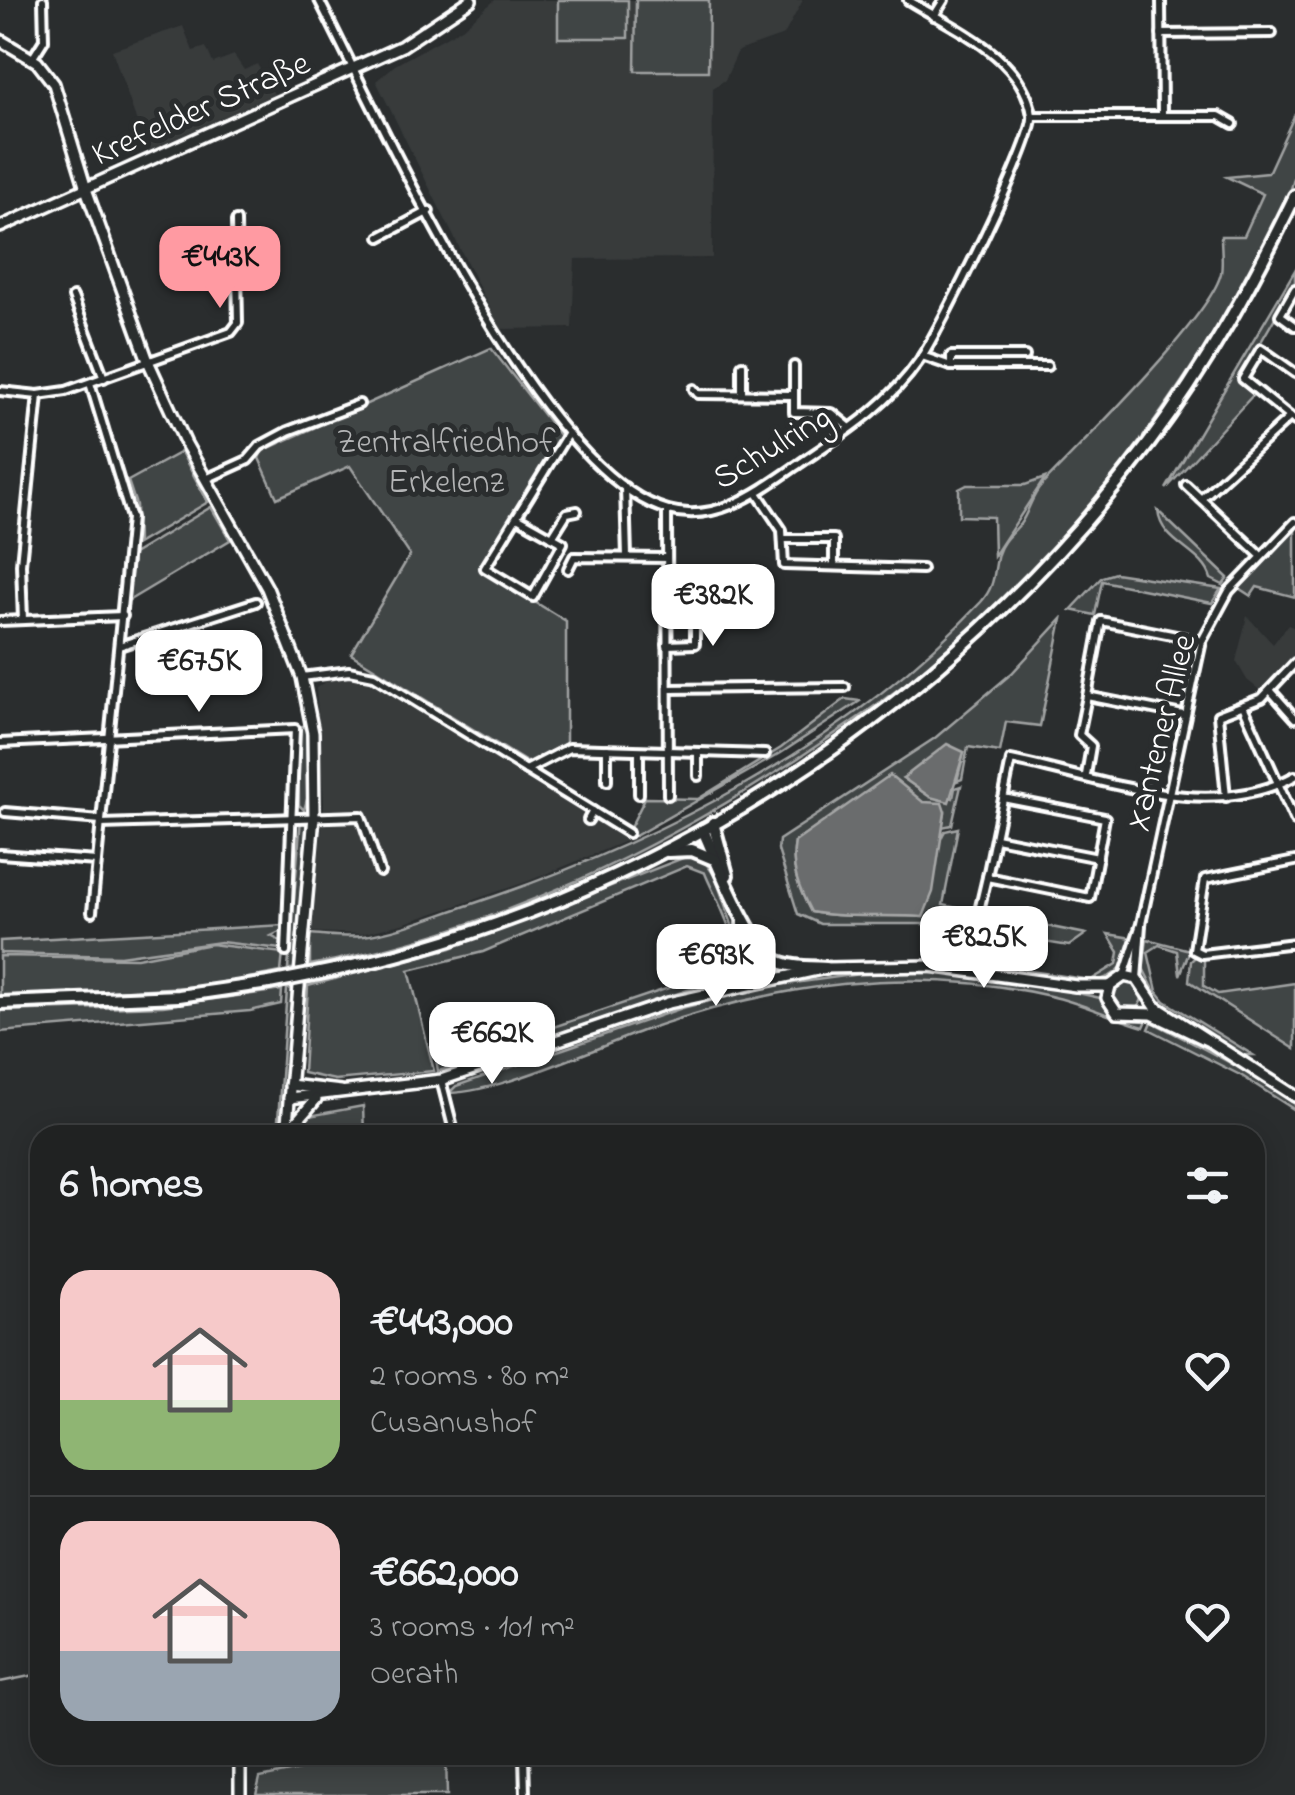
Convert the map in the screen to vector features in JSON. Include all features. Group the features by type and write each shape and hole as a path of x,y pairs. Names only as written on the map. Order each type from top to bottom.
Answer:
{"main road":[{"name":"Krefelder Straße","path":"0,227 354,68 430,31 471,0"},
{"path":"0,40 32,59 54,84 86,189 148,361 206,479 267,588 302,676 313,733 314,816 287,1125"},
{"path":"0,1002 179,996 320,973 475,931 549,904 708,826 873,719 951,658 1060,550 1150,442 1214,348 1295,196"},
{"path":"708,826 716,860 728,880"},
{"path":"708,826 766,978"},
{"path":"662,851 692,850 716,860"},
{"path":"743,918 754,981"},
{"path":"753,937 776,960 826,968"},
{"path":"288,1098 318,1098 441,1080 668,1003 766,978 826,968 930,966 1076,986 1110,986 1124,976 1137,979 1146,999 1295,1096"},
{"path":"1076,986 1107,998 1117,1013 1129,1016 1140,1011 1146,999"},
{"path":"1107,998 1110,986"},
{"path":"1140,1011 1214,1044"},
{"path":"290,1084 345,1092"},
{"path":"295,1125 318,1098"},
{"path":"240,1765 240,1795"}],"street":[{"path":"32,59 44,40 43,0"},
{"path":"318,0 491,331 568,433 625,487 667,510 668,795"},
{"path":"908,0 1003,62 1024,89 1033,116 1220,116 1233,124"},
{"path":"934,16 944,0"},
{"path":"1161,0 1162,115"},
{"path":"1161,34 1272,33"},
{"name":"Schulring","path":"667,510 700,514 756,493 897,391 922,356 1020,161 1033,116"},
{"path":"380,237 429,212"},
{"path":"0,391 38,395 90,383 230,332 238,323 236,221"},
{"path":"1295,288 1280,315 1295,326"},
{"path":"73,297 104,378"},
{"path":"1201,498 1294,420 1243,379 1261,349 1295,373"},
{"path":"922,356 952,366 1047,366"},
{"path":"952,366 951,356 1024,356"},
{"path":"742,365 742,394"},
{"path":"794,366 794,412 832,413 850,428"},
{"path":"90,383 131,518 92,912"},
{"path":"694,390 698,394 794,395"},
{"path":"23,620 21,564 38,395"},
{"path":"206,479 248,460 260,446 288,431 359,404"},
{"path":"517,517 563,543 533,597 485,568 568,433"},
{"path":"1186,485 1259,554"},
{"path":"625,487 626,558"},
{"path":"756,493 784,539 784,565 922,569"},
{"path":"552,537 567,513 577,511"},
{"name":"Xantener Allee","path":"1124,976 1140,924 1202,641 1229,591 1259,554 1295,522"},
{"path":"784,539 834,539 834,566"},
{"path":"568,569 574,557 666,558"},
{"path":"666,595 695,597 696,644 667,645"},
{"path":"119,646 256,602"},
{"path":"0,621 123,616"},
{"path":"1086,776 1091,746 1078,734 1102,621 1202,641"},
{"path":"1226,797 1218,715 1244,708 1270,690 1295,663"},
{"path":"302,676 340,671 374,676 628,833"},
{"path":"668,689 845,686"},
{"path":"1270,690 1295,718"},
{"path":"1087,696 1183,714"},
{"path":"1244,708 1295,822"},
{"path":"0,744 295,729 286,952"},
{"path":"526,770 568,748 765,754"},
{"path":"607,781 608,749"},
{"path":"639,751 639,794"},
{"path":"698,754 698,776"},
{"path":"979,911 1011,760 1168,792 1226,797 1295,776"},
{"path":"987,877 1090,898 1105,818 1003,798"},
{"path":"588,820 593,811"},
{"path":"5,812 101,822 361,816 380,872"},
{"path":"995,838 1098,858"},
{"path":"0,854 97,861"},
{"path":"1295,862 1205,879 1193,936 1194,950 1202,954 1295,942"},
{"name":"Xantener Allee","path":"1137,979 1140,924"},
{"path":"441,1080 452,1125"},
{"path":"524,1765 525,1795"}],"shaded area":[{"path":"495,0 803,0 784,35 738,51 725,80 713,88 712,258 575,259 572,328 500,329 376,81 395,65 462,28"},
{"path":"183,26 193,51 206,47 213,63 234,55 244,70 257,64 274,94 147,151 112,50"},
{"path":"1247,616 1273,644 1288,625 1295,628 1295,655 1262,692 1247,680 1236,661"},
{"path":"354,676 399,694 633,838 529,881 402,924 361,934 311,932 324,804 316,688 331,678"},
{"path":"947,744 964,752 949,802 930,797 903,778"},
{"path":"890,775 923,802 942,803 945,812 933,892 923,917 811,912 797,878 795,842"}],"green space":[{"path":"558,0 628,0 628,38 558,38"},
{"path":"636,0 709,0 708,71 635,71"},
{"path":"1295,114 1295,174 1289,195 1268,242 1226,314 1110,480 1035,568 965,636 896,691 765,780 642,849 579,880 448,931 310,965 310,934 357,937 405,927 541,879 679,819 810,744 928,654 986,596 1000,549 1023,519 1038,489 1170,349 1212,293 1221,273 1221,236 1244,236 1263,194 1227,177 1268,173"},
{"path":"1295,270 1295,283 1239,380 1255,393 1166,489"},
{"name":"Zentralfriedhof Erkelenz","path":"491,348 560,436 479,568 566,621 566,743 528,763 351,654 410,555 350,466 277,498 259,458 262,451"},
{"path":"181,452 208,502 137,544 136,505 128,481"},
{"path":"1045,478 994,556 993,517 959,516 959,489 967,485 1025,485"},
{"path":"211,507 230,540 128,601 133,554"},
{"path":"1158,511 1228,578 1223,585 1211,579 1200,561 1174,540"},
{"path":"1295,526 1295,597 1257,587 1251,596 1237,587"},
{"path":"1115,573 1221,589 1212,603 1102,581 1095,615 1071,610 1102,577"},
{"path":"1062,619 1040,726 1006,722 1000,752 968,747 962,779 957,781 964,753 903,778 923,792 953,798 955,788 961,786 952,825 942,827 945,812 819,826 795,842 797,878 811,912 923,917 941,839 945,831 958,828 943,905 977,912 973,931 933,924 820,924 798,914 778,850 779,840 935,738 1012,673"},
{"path":"845,699 860,701 781,753 635,836 628,832 645,798 698,799 781,748"},
{"path":"303,726 308,733 309,792 304,810 299,805 298,727"},
{"path":"301,818 307,826 294,969 288,969"},
{"path":"688,856 702,858 715,876 743,956 743,967 736,973 505,1054 438,1071 436,1059 506,1043 728,968 733,945 726,920 705,873 687,866 483,952 409,970 434,1071 335,1080 303,1073 308,986 451,948"},
{"path":"982,913 1086,934 1069,946 976,931"},
{"path":"284,925 282,931 271,936 282,942 281,949 221,942 120,956 0,953 0,941"},
{"path":"1108,934 1132,938 1130,947 1116,972 1094,981 935,957 1091,980 1117,964 1119,952"},
{"path":"1147,939 1190,950 1180,975 1177,951 1159,945 1148,952 1157,991 1165,1001 1253,1055 1243,1055 1160,1002 1143,968"},
{"path":"211,944 283,953 281,972 206,986 0,997 0,956 137,958"},
{"path":"1199,953 1204,956 1204,986 1218,994 1295,983 1295,1049 1189,981 1191,961"},
{"path":"867,973 968,973 1020,980 1100,998 1121,1018 1149,1016 1144,1027 1062,999 998,986 947,981 845,984 794,991 694,1014 520,1078 449,1093 456,1086 682,1008 765,987"},
{"path":"1127,981 1141,990 1142,996 1133,1010 1127,1011 1113,1002 1112,996 1121,982"},
{"path":"292,988 283,1125 278,1125 287,989"},
{"path":"282,990 281,1004 250,1011 0,1032 0,1011 163,1006"},
{"path":"1152,1022 1260,1080 1295,1104 1295,1110 1242,1076 1149,1029"},
{"path":"363,1106 364,1125 305,1125 309,1116"},
{"path":"323,1765 446,1765 447,1795 256,1795 260,1778"}],"waterway":[{"path":"0,1682 30,1676"}]}
